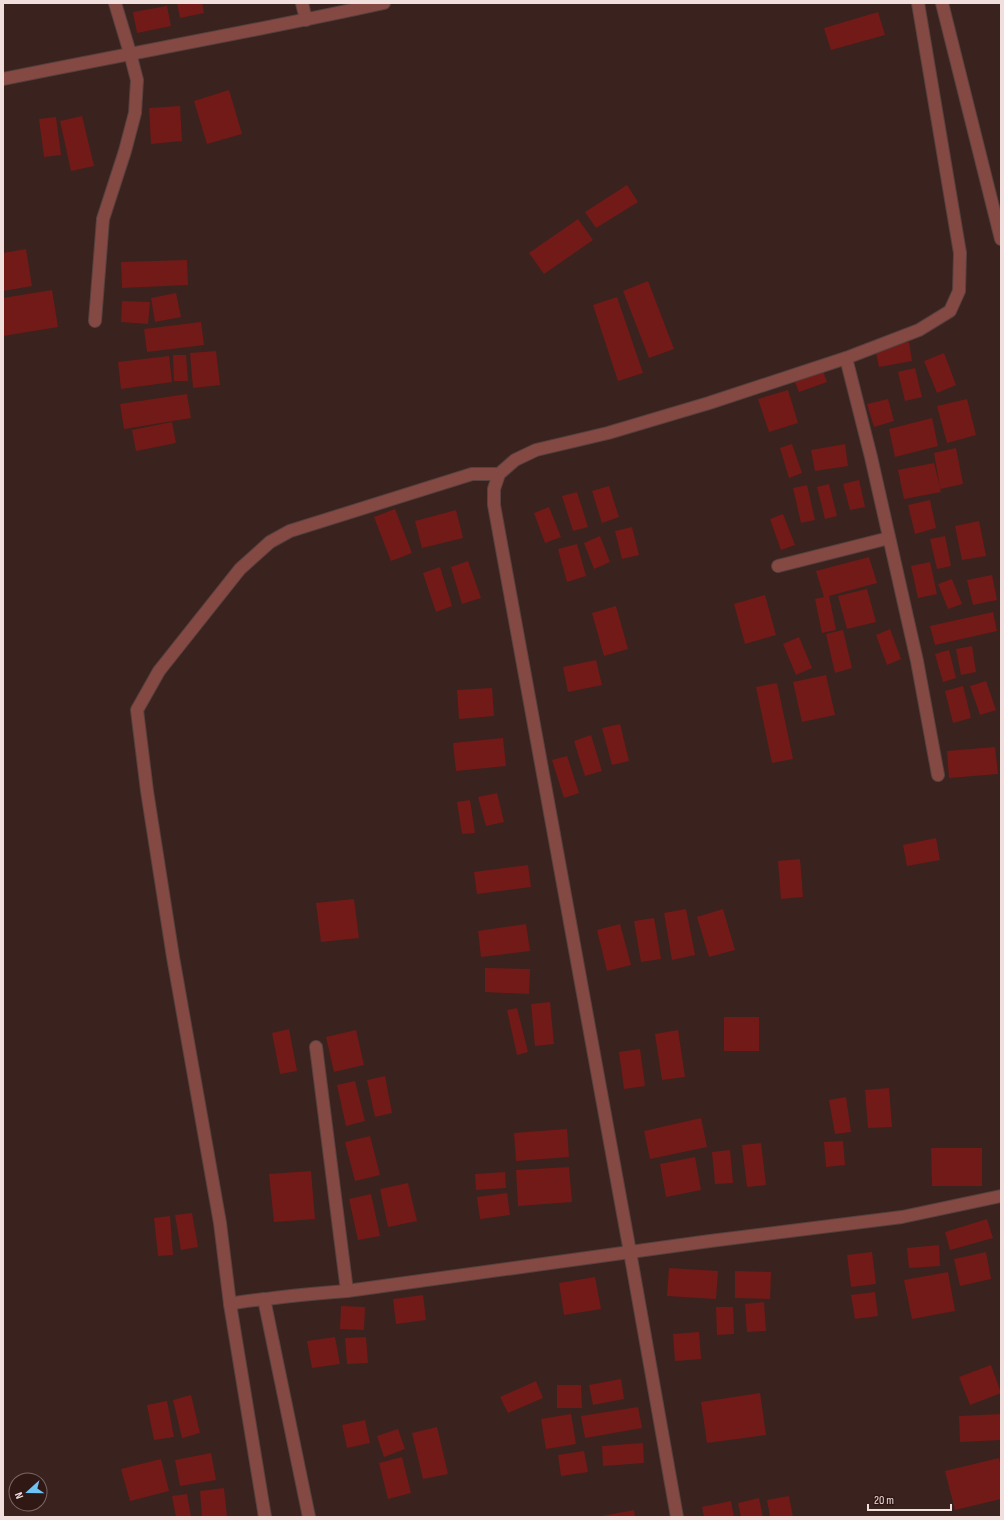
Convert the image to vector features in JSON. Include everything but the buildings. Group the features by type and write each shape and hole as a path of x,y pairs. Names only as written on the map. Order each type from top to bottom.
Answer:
{"street":[{"path":"95,321 103,219 125,151 135,113 137,80 115,3"},
{"path":"302,3 306,20"},
{"path":"3,79 130,53 306,20 384,3"},
{"path":"677,1517 494,505 494,489 499,474 515,460 536,450 608,433 709,403 846,358 919,330 950,311 959,291 960,253 918,3"},
{"path":"942,3 1001,239"},
{"path":"846,358 917,661 938,775"},
{"path":"265,1517 220,1222 172,949 148,791 138,710 159,671 198,620 240,569 270,542 290,531 465,476 472,474 499,474"},
{"path":"778,566 889,538"},
{"path":"316,1047 347,1291"},
{"path":"233,1303 302,1294 347,1291 630,1252 902,1217 1001,1196"},
{"path":"259,1299 309,1517"}]}
